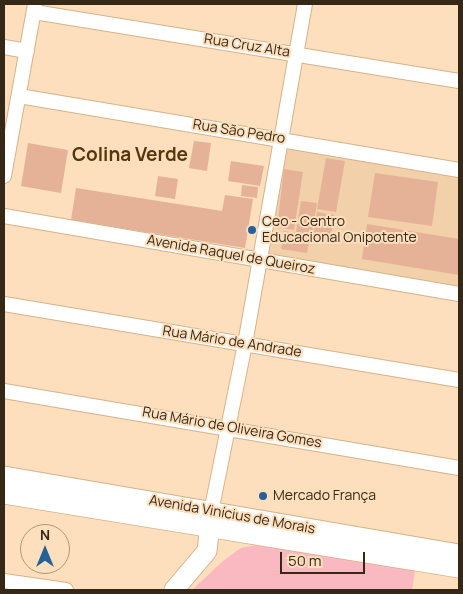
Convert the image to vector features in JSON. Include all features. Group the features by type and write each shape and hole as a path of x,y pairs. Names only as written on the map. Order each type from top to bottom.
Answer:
{"street":[{"path":"174,590 207,551 228,427 246,344 305,4"},
{"path":"4,176 8,133 19,96 35,8"},
{"name":"Rua Cruz Alta","path":"35,8 459,81"},
{"path":"4,47 26,51"},
{"name":"Rua São Pedro","path":"19,96 459,170"},
{"name":"Avenida Raquel de Queiroz","path":"4,216 459,294"},
{"name":"Rua Mário de Andrade","path":"4,304 459,380"},
{"name":"Rua Mário de Oliveira Gomes","path":"4,391 228,427 459,468"},
{"name":"Avenida Vinícius de Morais","path":"4,476 94,499 211,519 459,568"},
{"name":"Avenida Vinícius de Morais","path":"4,494 94,499"},
{"name":"Avenida Vinícius de Morais","path":"211,519 459,554"},
{"path":"4,581 66,590"}],"shaded area":[{"path":"285,146 459,175 459,287 267,255"},
{"path":"258,545 415,569 412,590 192,590 223,561 241,548"}],"building":[{"path":"194,141 211,143 207,171 189,168"},
{"path":"28,143 68,150 61,193 21,186"},
{"path":"326,158 345,161 336,212 317,209"},
{"path":"231,161 264,166 260,186 228,181"},
{"path":"284,169 303,172 294,230 277,227"},
{"path":"375,173 438,182 432,226 368,217"},
{"path":"158,176 178,179 175,199 155,196"},
{"path":"242,185 258,187 257,198 241,196"},
{"path":"76,188 222,211 225,195 253,199 245,248 71,220"},
{"path":"301,201 317,203 312,234 296,232"},
{"path":"317,212 334,215 330,240 313,237"},
{"path":"367,224 459,239 459,275 362,259"},
{"path":"284,231 310,236 307,253 281,249"}],"place":[{"name":"Ceo - Centro Educacional Onipotente","path":"252,230"},
{"name":"Mercado França","path":"263,496"}],"district":[{"name":"Colina Verde","path":"130,156"}]}
